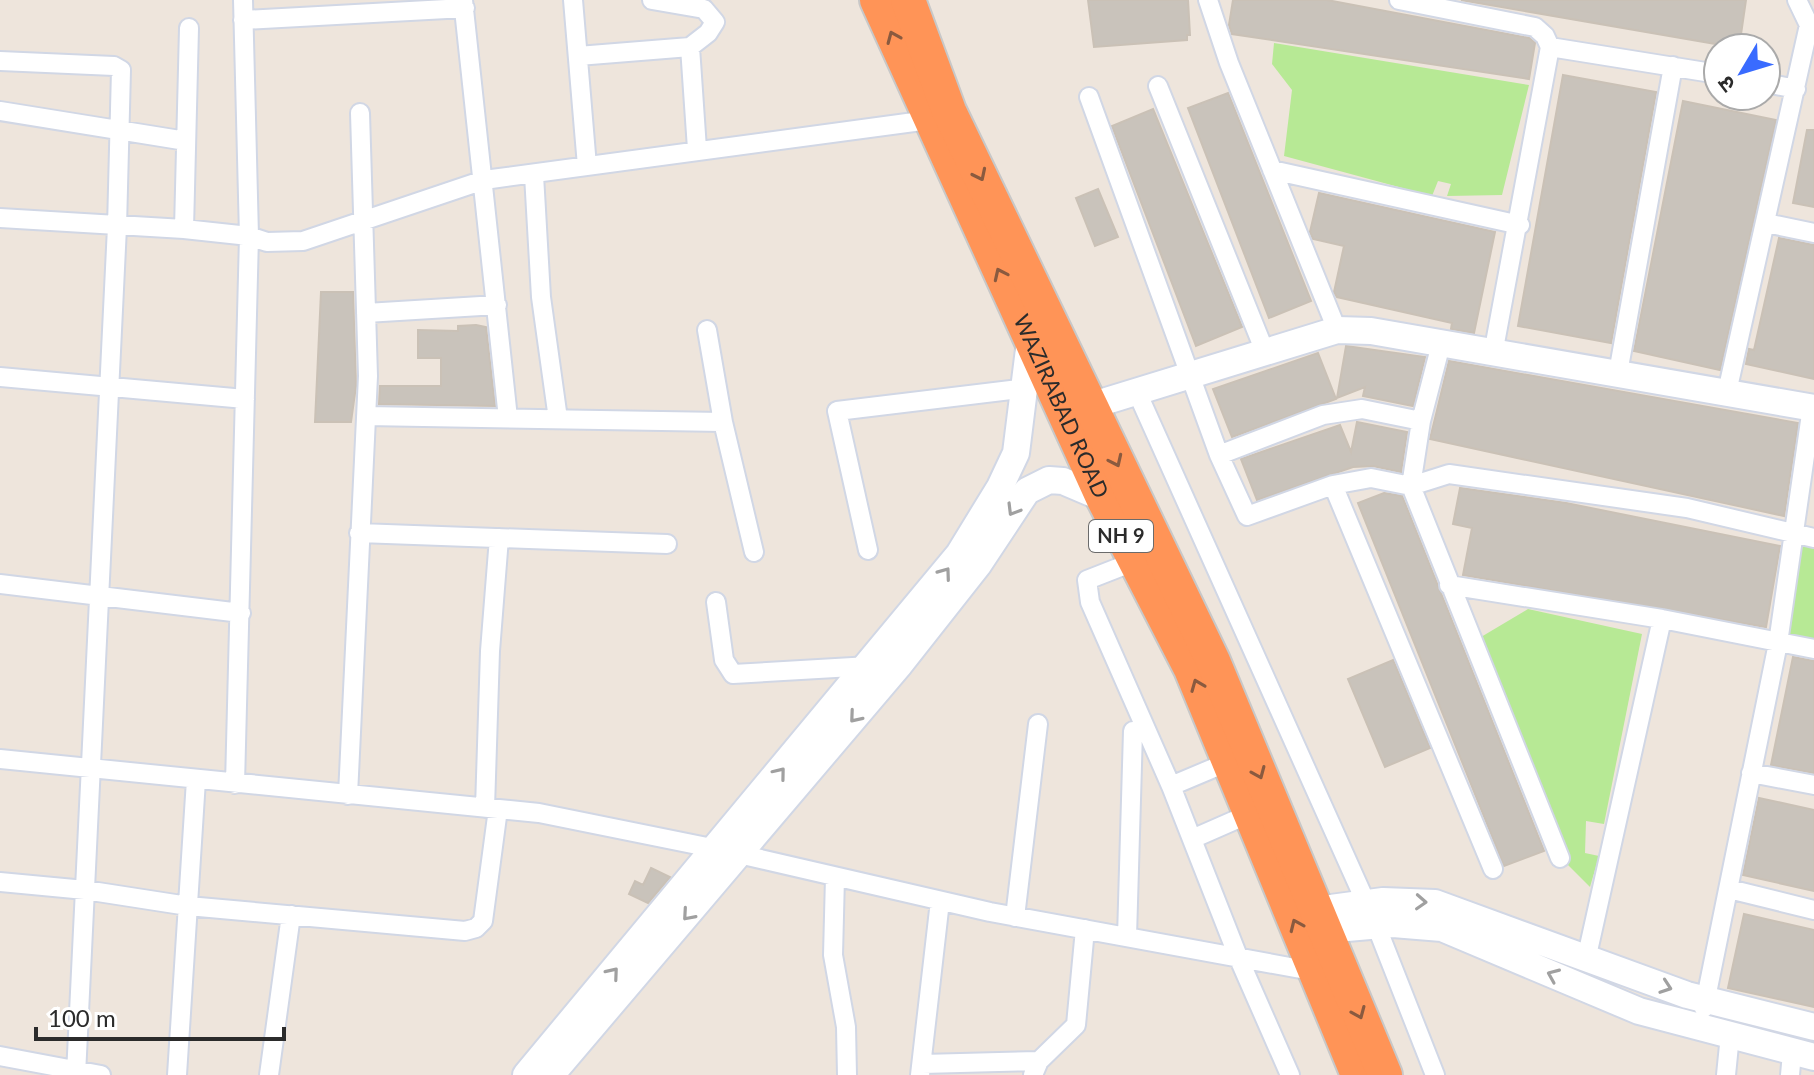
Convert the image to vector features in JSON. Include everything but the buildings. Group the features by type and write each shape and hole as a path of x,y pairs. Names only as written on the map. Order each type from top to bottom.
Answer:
{"highway":[{"name":"WAZIRABAD ROAD","path":"877,0 929,120 1133,562 1191,669 1358,1075"},
{"name":"WAZIRABAD ROAD","path":"908,0 949,111 1213,661 1385,1075"}],"main road":[{"path":"1090,406 1337,330 1371,331 1813,408"},
{"path":"728,852 959,554 1000,487 1016,453 1027,388 1030,341"},
{"path":"526,1075 583,1022 978,565 1027,491 1049,480 1063,481 1103,498"},
{"path":"1320,920 1435,903 1586,960 1705,1000 1814,1027"},
{"path":"1370,914 1442,928 1639,1011 1730,1035 1799,1062"},
{"path":"551,1075 583,1022"}],"street":[{"path":"235,784 249,236 243,0"},
{"path":"573,0 587,166"},
{"path":"578,56 690,47 708,33 715,22 704,9 652,0"},
{"path":"1208,0 1229,63 1337,330"},
{"path":"1399,0 1535,27 1545,36 1550,47 1520,225 1493,354"},
{"path":"1727,392 1809,25 1797,0"},
{"path":"243,20 464,4 508,418"},
{"path":"184,229 189,28"},
{"path":"690,47 697,149"},
{"path":"1550,47 1702,71"},
{"path":"0,61 114,66 121,70 110,389 76,1073"},
{"path":"1618,373 1673,66"},
{"path":"1158,86 1265,352"},
{"path":"1782,86 1796,89"},
{"path":"1089,97 1189,376 1219,455 1247,516 1333,485 1371,478 1411,486 1449,474 1687,508 1814,538"},
{"path":"0,111 186,141"},
{"path":"348,795 366,416 360,113"},
{"path":"0,218 184,229 249,236 267,242 303,241 484,180 929,120"},
{"path":"1272,170 1520,225"},
{"path":"534,175 541,297 558,419"},
{"path":"1766,223 1814,233"},
{"path":"366,313 497,305"},
{"path":"707,330 723,422 754,552"},
{"path":"1441,344 1421,421 1411,486 1560,858"},
{"path":"0,377 245,399"},
{"path":"868,550 837,411 1027,388"},
{"path":"1137,392 1370,914 1435,1075"},
{"path":"1700,1026 1778,643 1791,534 1813,408"},
{"path":"1219,455 1323,415 1362,409 1421,421"},
{"path":"366,416 723,422"},
{"path":"1333,485 1493,869"},
{"path":"359,533 667,544"},
{"path":"0,882 85,890 188,906 465,931 476,928 486,911 492,809 490,651 499,538"},
{"path":"1133,562 1087,580 1090,602 1171,786 1239,959 1290,1075"},
{"path":"0,584 241,613"},
{"path":"1449,585 1662,619 1814,649"},
{"path":"716,602 724,660 733,674 870,666"},
{"path":"1586,960 1662,619"},
{"path":"1015,917 1038,724"},
{"path":"1127,937 1133,731"},
{"path":"0,759 539,813 1015,917 1317,972"},
{"path":"1171,786 1228,762"},
{"path":"1751,773 1814,785"},
{"path":"177,1075 196,780"},
{"path":"1192,839 1249,814"},
{"path":"835,877 833,955 846,1027 847,1075"},
{"path":"1729,889 1814,910"},
{"path":"940,901 921,1069 1036,1068 1076,1025 1085,929"},
{"path":"269,1075 291,915"},
{"path":"1726,1075 1730,1035"},
{"path":"0,1056 76,1073 101,1075"}],"green space":[{"path":"1274,43 1529,85 1502,195 1447,196 1451,184 1438,181 1432,196 1284,156 1292,90 1272,64"},
{"path":"1794,538 1814,541 1814,646 1782,641"},
{"path":"1528,609 1642,634 1604,824 1586,821 1585,853 1599,856 1590,887 1567,864 1481,637"}]}
